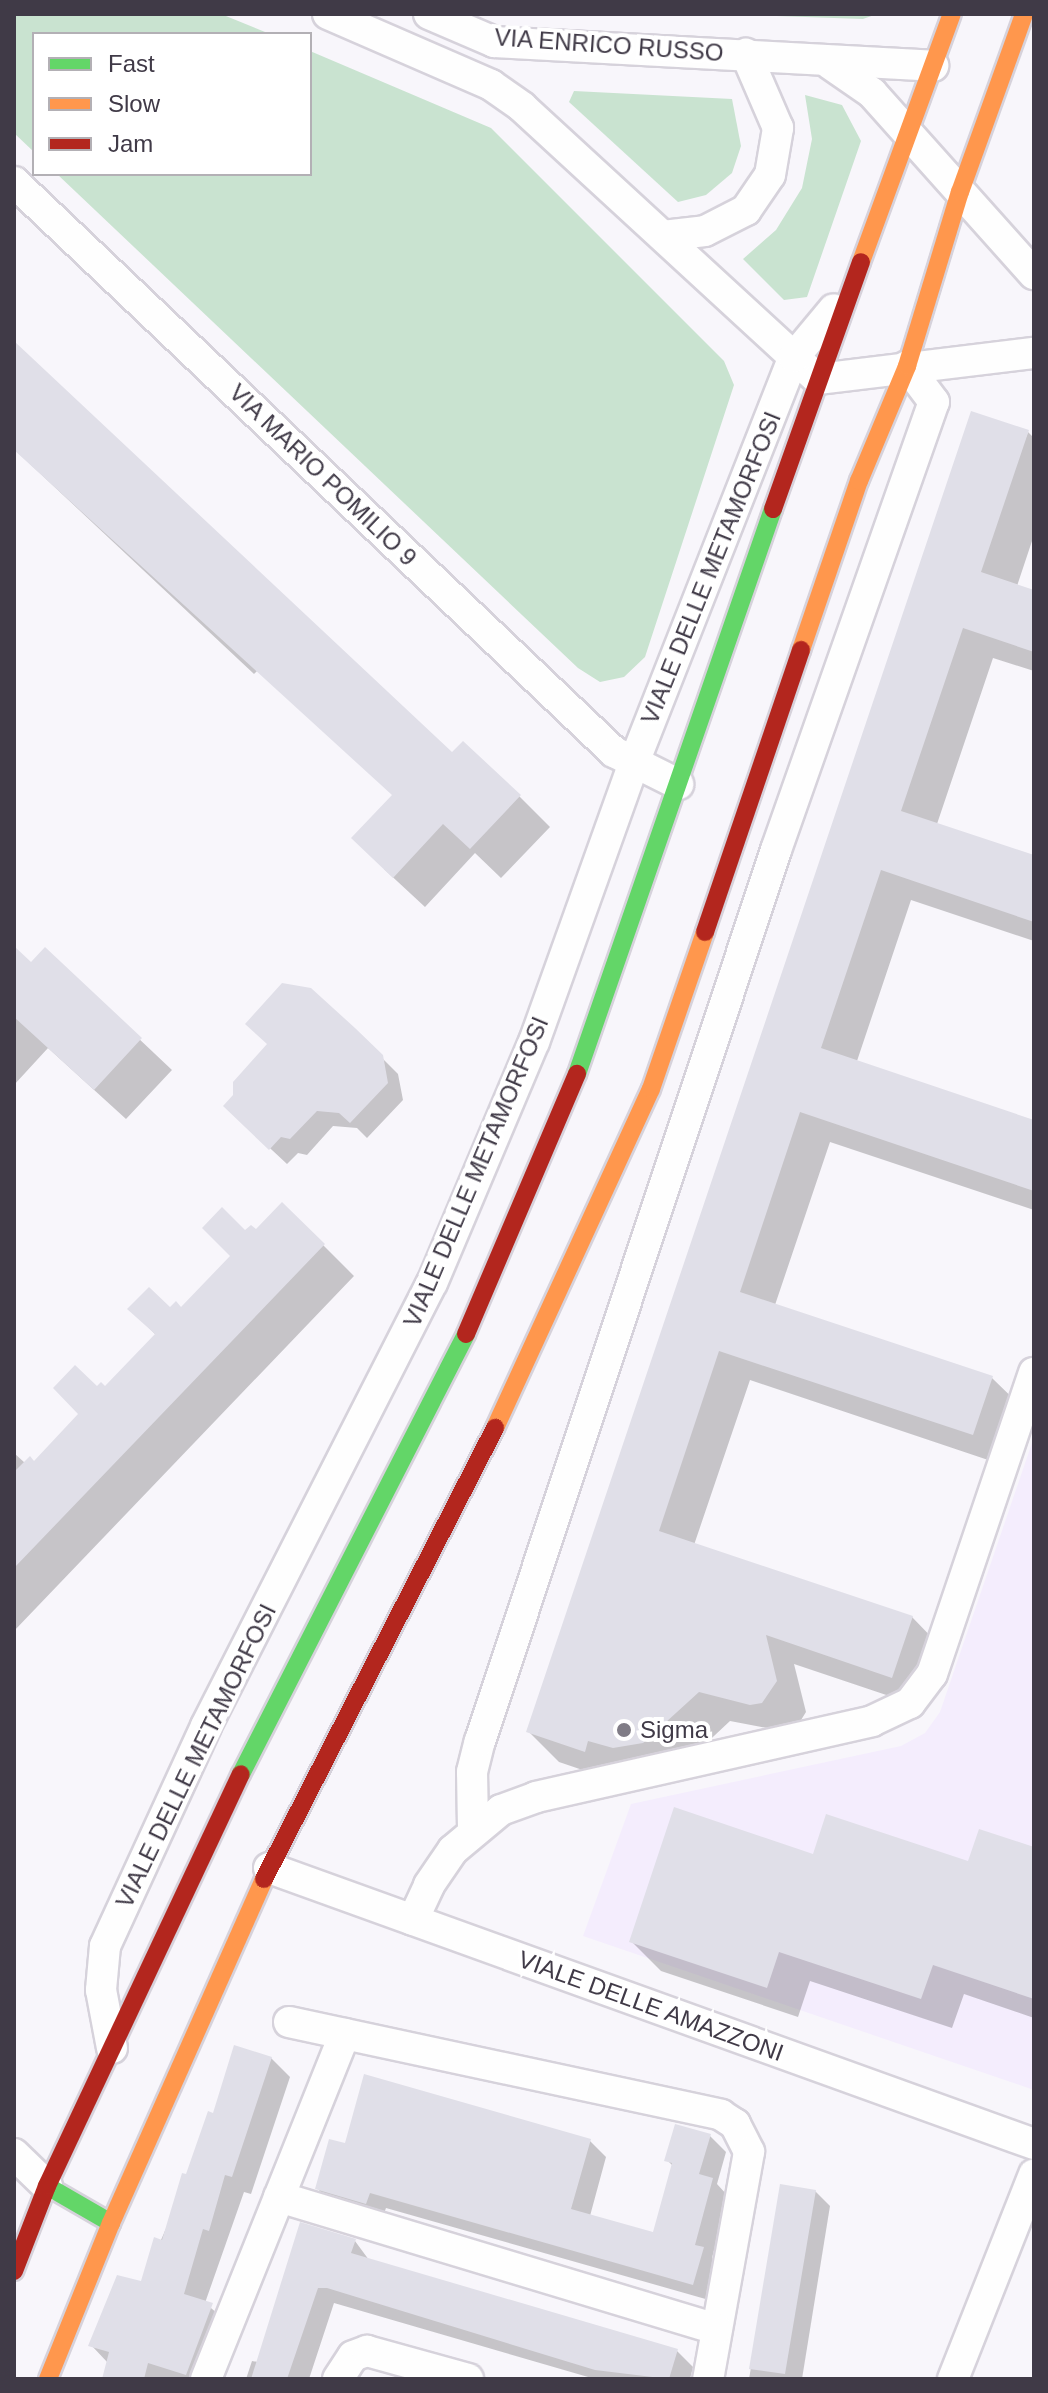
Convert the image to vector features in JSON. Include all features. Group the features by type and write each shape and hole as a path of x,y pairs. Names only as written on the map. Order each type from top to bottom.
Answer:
{"street":[{"name":"VIA ENRICO RUSSO","path":"328,14 491,85 663,236 818,379"},
{"name":"VIA ENRICO RUSSO","path":"429,14 494,42 746,54 830,64 933,66"},
{"name":"VIALE DELLE METAMORFOSI","path":"14,2271 47,2186 205,1849 480,1306 583,1061 818,379 952,14"},
{"path":"48,2379 262,1866 407,1609 537,1345 651,1089 859,481 907,366 960,192 1024,14"},
{"name":"VIA ENRICO RUSSO","path":"663,236 705,231 746,210 770,175 778,128 761,77 746,54"},
{"name":"VIA ENRICO RUSSO","path":"830,64 872,93 1034,274"},
{"name":"VIA MARIO POMILIO 9","path":"14,182 633,765"},
{"name":"VIALE DELLE METAMORFOSI","path":"112,2048 101,1990 105,1946 206,1726 432,1283 534,1042 633,765 794,357 851,290"},
{"path":"818,379 1031,352"},
{"path":"473,1828 471,1785 480,1741 776,850 934,402 907,366"},
{"path":"633,765 678,784"},
{"path":"413,1920 429,1885 473,1828 536,1797 872,1721 910,1703 932,1674 1034,1373"},
{"name":"VIALE DELLE METAMORFOSI","path":"205,1849 230,1857"},
{"name":"VIALE DELLE AMAZZONI","path":"262,1866 1034,2144"},
{"path":"289,2022 721,2115 735,2124 749,2152 708,2379"},
{"path":"206,2379 345,2034"},
{"path":"14,2154 47,2186 111,2223"},
{"path":"953,2379 1034,2174"},
{"path":"279,2197 717,2329"},
{"path":"338,2379 353,2356 367,2351 468,2379"}],"shaded area":[{"path":"1034,1437 1034,2090 583,1936 631,1804 901,1746 925,1733 940,1712"}],"green space":[{"path":"14,14 221,14 265,32 32,32 32,150 14,133"},
{"path":"722,14 877,14 863,19"},
{"path":"312,52 491,128 724,361 734,385 645,657 624,677 600,682 578,668 59,176 312,176"},
{"path":"574,91 732,99 741,146 732,173 706,195 678,202 569,102"},
{"path":"805,95 842,105 861,141 807,297 784,300 743,259 776,230 802,188 812,139"}],"building":[{"path":"14,341 452,752 463,741 521,795 470,849 443,824 393,878 351,838 392,795 14,450"},
{"path":"971,411 1029,430 981,572 1034,590 1034,652 963,628 901,811 1034,855 1034,922 881,870 821,1048 1034,1120 1034,1191 800,1112 740,1292 993,1376 973,1435 719,1351 659,1531 913,1616 892,1678 766,1635 777,1681 762,1703 750,1705 699,1692 643,1743 613,1748 588,1741 585,1752 526,1732"},
{"path":"14,946 31,962 45,947 142,1038 94,1090 14,1017"},
{"path":"282,983 311,988 355,1028 383,1055 388,1083 350,1123 339,1113 317,1111 290,1139 281,1137 269,1150 223,1106 233,1095 233,1082 267,1044 245,1024"},
{"path":"282,1202 325,1244 14,1568 14,1472 30,1456 34,1461 78,1414 53,1388 75,1365 97,1386 101,1382 105,1386 155,1334 127,1309 149,1287 170,1307 176,1301 181,1307 230,1256 202,1228 222,1207 245,1230 251,1225 256,1229"},
{"path":"674,1807 813,1854 826,1814 968,1861 979,1829 1034,1847 1034,1999 933,1965 921,1999 779,1952 767,1988 629,1942"},
{"path":"234,2045 272,2057 232,2177 225,2175 209,2231 203,2229 184,2294 213,2303 186,2375 148,2363 144,2379 102,2379 109,2352 88,2346 117,2275 141,2281 154,2237 162,2240 182,2173 186,2174 208,2111 213,2113"},
{"path":"364,2074 591,2139 571,2209 653,2232 672,2163 664,2161 675,2124 711,2134 699,2174 713,2178 695,2245 704,2247 693,2285 370,2193 366,2204 315,2189 329,2139 345,2143"},
{"path":"780,2184 816,2190 785,2374 749,2369"},
{"path":"300,2222 356,2239 351,2253 678,2349 669,2379 595,2370 327,2288 318,2288 287,2379 251,2379"}],"traffic: fast":[{"path":"577,1074 773,509"},
{"path":"241,1774 466,1334"},
{"path":"47,2186 111,2223"}],"traffic: slow":[{"path":"861,262 952,14"},
{"path":"801,650 859,481 907,366 960,192 1024,14"},
{"path":"495,1428 651,1089 705,932"},
{"path":"48,2379 111,2223 264,1879"}],"traffic: jam":[{"path":"773,509 861,262"},
{"path":"705,932 801,650"},
{"path":"466,1334 577,1074"},
{"path":"264,1879 495,1428"},
{"path":"14,2271 47,2186 241,1774"}],"place":[{"name":"Sigma","path":"624,1730"}]}
